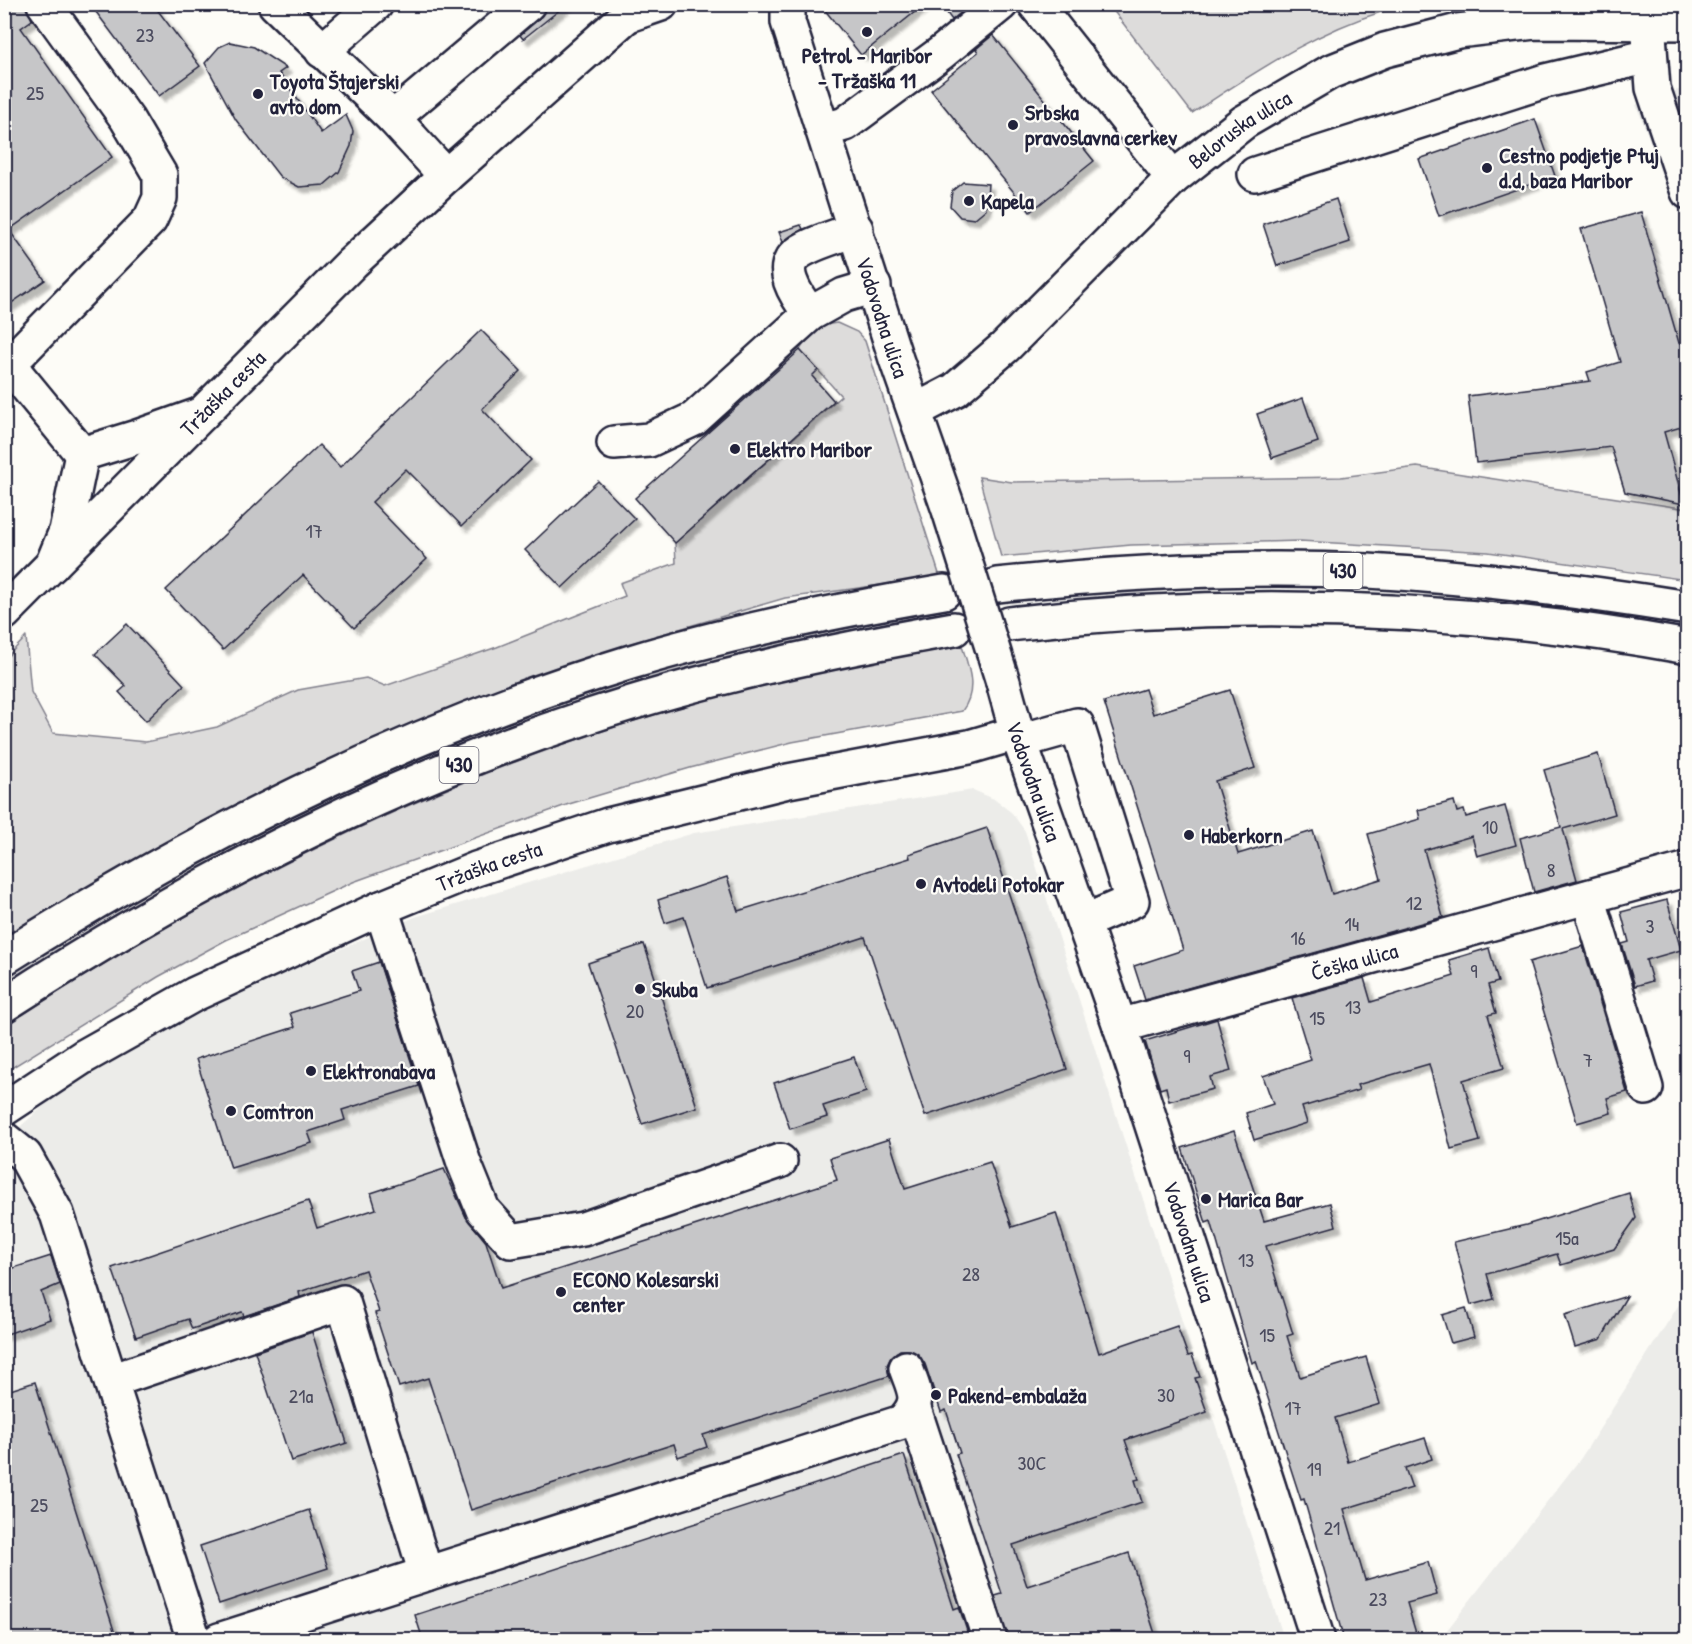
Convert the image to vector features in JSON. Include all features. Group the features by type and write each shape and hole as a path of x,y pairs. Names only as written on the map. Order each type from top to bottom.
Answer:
{"main road":[{"path":"44,4 138,138 160,175 160,198 150,220 7,362 82,454"},
{"path":"275,4 393,118 446,176"},
{"path":"322,51 376,4"},
{"path":"393,118 528,4"},
{"path":"633,10 661,4"},
{"path":"824,130 845,124 941,53 1001,4"},
{"path":"1035,4 1173,178"},
{"name":"Tržaška cesta","path":"4,614 352,263 633,10"},
{"name":"Vodovodna ulica","path":"781,10 824,130 949,510 1004,682 1019,737 1120,1026 1318,1640"},
{"name":"Beloruska ulica","path":"915,411 955,390 1005,347 1173,178 1244,122 1330,72 1385,50 1458,31 1535,22 1649,40"},
{"name":"Beloruska ulica","path":"1255,174 1545,81 1688,23"},
{"path":"1649,40 1653,88 1688,192"},
{"path":"810,314 795,294 787,277 788,263 797,251 856,229"},
{"path":"614,443 649,440 694,419 810,314 844,295 874,286"},
{"path":"82,454 202,414"},
{"path":"52,565 66,531 82,454"},
{"name":"430","path":"997,585 1202,570 1368,572 1546,587 1688,608"},
{"name":"430","path":"4,958 139,878 227,830 344,772 462,721 579,679 706,641 855,608 944,592"},
{"name":"430","path":"1009,624 1114,613 1190,610 1368,611 1533,625 1688,647"},
{"name":"430","path":"4,1005 166,906 263,854 372,802 513,744 586,717 734,674 809,656 954,629"},
{"name":"Tržaška cesta","path":"4,1109 83,1057 195,994 381,908 476,869 608,825 788,781 1077,725 1132,901 1084,922"},
{"name":"Češka ulica","path":"1120,1026 1688,869"},
{"path":"1588,897 1646,1088"},
{"path":"381,908 464,1163 483,1210 511,1241 583,1229 780,1161"},
{"path":"4,1139 25,1156 57,1214 194,1640"},
{"path":"111,1381 343,1302 426,1574"},
{"path":"906,1368 916,1395 914,1409 990,1640"},
{"path":"219,1640 902,1422 914,1409"}],"shaded area":[{"path":"1109,5 1436,5 1388,10 1331,31 1284,56 1192,113"},
{"path":"1678,90 1687,90 1687,233 1636,105"},
{"path":"837,323 857,332 865,341 940,577 785,598 632,643 350,751 288,782 5,941 5,659 26,637 31,692 53,733 146,742 217,727 298,690 366,678 385,686 497,647 625,596 620,583 676,563 675,543 841,396 800,350 815,331"},
{"path":"1417,467 1687,509 1687,580 1488,552 1300,541 1131,545 1001,557 979,477 1012,482 1341,477"},
{"path":"951,607 952,616 621,690 5,989 5,978 67,939 194,866 324,798 458,739 579,696 684,665 790,639"},
{"path":"962,646 971,687 967,703 962,711 792,742 690,768 569,804 353,882 226,940 158,977 5,1072 5,1026 117,956 230,892 345,834 462,783 582,738 705,700 831,669"},
{"path":"973,790 994,799 1012,813 1025,831 1284,1639 5,1639 4,1141 74,1079 239,993 415,917 694,833"},
{"path":"1687,1292 1687,1639 1440,1639 1581,1458"}],"building":[{"path":"4,4 26,4 32,20 21,28 112,157 9,230 45,280 4,308"},
{"path":"90,4 153,4 200,66 159,96"},
{"path":"546,4 567,4 523,39 520,35 540,18"},
{"name":"Petrol - Maribor - Tržaška 11","path":"820,4 925,4 861,55"},
{"path":"940,4 971,4 952,20"},
{"name":"Srbska pravoslavna cerkev","path":"993,35 1094,161 1030,212 931,90 978,52 976,49"},
{"name":"Toyota Štajerski avto dom","path":"230,42 254,47 286,68 279,73 321,133 346,115 353,131 351,146 339,172 324,185 299,187 280,177 236,120 205,63 219,47"},
{"name":"Cestno podjetje Ptuj d.d, baza Maribor","path":"1535,119 1555,176 1439,216 1419,159"},
{"name":"Kapela","path":"963,182 988,184 986,209 974,219 960,217 950,206 952,191"},
{"path":"1336,199 1350,242 1277,266 1263,224"},
{"path":"1641,212 1679,343 1688,340 1688,425 1664,432 1684,504 1625,492 1611,447 1476,463 1468,396 1590,381 1587,372 1620,362 1581,229"},
{"path":"801,225 803,229 783,242 779,232"},
{"path":"481,330 521,371 482,409 531,460 462,526 406,469 372,502 427,559 354,628 303,575 223,650 166,590 319,445 340,467"},
{"name":"Elektro Maribor","path":"800,350 818,370 812,376 834,401 675,543 635,498"},
{"path":"1303,398 1318,442 1272,458 1257,414"},
{"path":"598,481 635,519 562,588 525,550"},
{"path":"127,624 184,685 146,721 119,692 126,686 95,654"},
{"path":"1145,689 1153,714 1230,690 1255,768 1215,781 1238,854 1313,831 1332,894 1381,879 1368,834 1420,819 1418,810 1454,801 1457,812 1464,810 1466,817 1505,806 1516,845 1477,856 1472,836 1424,850 1443,917 1145,1000 1134,966 1183,950 1104,702"},
{"path":"1598,754 1615,814 1563,829 1577,880 1534,892 1520,838 1561,827 1544,770"},
{"path":"987,828 1067,1069 925,1116 865,937 707,988 684,917 665,923 658,900 727,877 738,911 910,858 909,854"},
{"path":"1667,900 1681,950 1646,960 1652,981 1635,986 1622,944 1629,942 1621,912"},
{"path":"644,944 697,1107 642,1124 588,963"},
{"path":"1583,946 1627,1092 1607,1098 1611,1113 1577,1123 1529,962"},
{"path":"1489,948 1498,982 1488,985 1496,1013 1488,1015 1504,1068 1463,1080 1480,1141 1451,1149 1429,1064 1357,1085 1359,1090 1302,1107 1307,1123 1254,1140 1246,1113 1273,1104 1263,1076 1311,1060 1292,998 1364,978 1371,1002 1454,976 1449,960"},
{"name":"Elektronabava","path":"379,962 419,1086 342,1110 345,1120 308,1132 312,1143 231,1168 196,1059 295,1027 290,1013 359,991 352,971"},
{"path":"1217,1019 1231,1071 1210,1077 1213,1089 1169,1101 1166,1087 1160,1089 1145,1041"},
{"path":"854,1057 866,1092 823,1106 827,1117 790,1129 774,1083"},
{"path":"1234,1131 1264,1221 1330,1203 1336,1226 1266,1246 1293,1334 1287,1336 1300,1377 1366,1357 1380,1404 1335,1418 1348,1462 1425,1438 1432,1459 1405,1468 1412,1488 1344,1509 1365,1580 1428,1562 1437,1595 1407,1603 1418,1640 1344,1640 1304,1499 1301,1500 1256,1361 1252,1363 1211,1221 1206,1223 1182,1148"},
{"path":"889,1139 905,1189 990,1162 1012,1227 1056,1213 1099,1353 1177,1326 1188,1356 1192,1355 1200,1377 1195,1378 1207,1412 1125,1440 1139,1479 1135,1480 1142,1502 1013,1545 1027,1586 1129,1553 1157,1640 1008,1640 995,1596 1002,1594 956,1454 960,1453 946,1410 941,1412 925,1364 918,1354 910,1350 900,1350 891,1357 887,1365 889,1376 703,1435 707,1447 678,1457 674,1444 471,1510 428,1378 399,1387 375,1313 379,1312 365,1270 299,1292 300,1297 244,1316 242,1312 192,1329 188,1319 136,1337 112,1268 308,1201 317,1228 376,1209 371,1193 444,1169 466,1217 486,1242 501,1288 837,1180 830,1158"},
{"path":"1629,1193 1636,1218 1614,1249 1561,1265 1557,1254 1487,1274 1494,1299 1471,1305 1454,1242 1526,1225"},
{"path":"51,1256 60,1284 41,1292 50,1319 4,1335 4,1271"},
{"path":"1627,1296 1601,1339 1575,1347 1565,1315"},
{"path":"1466,1308 1474,1337 1451,1343 1442,1315"},
{"path":"312,1332 347,1443 291,1461 255,1352"},
{"path":"35,1382 117,1640 4,1640 4,1392"},
{"path":"904,1455 954,1609 959,1607 970,1640 423,1640 415,1615"},
{"path":"309,1510 328,1568 219,1604 200,1546"}],"place":[{"name":"Petrol - Maribor - Tržaška 11","path":"867,32"},
{"name":"Toyota Štajerski avto dom","path":"258,94"},
{"name":"Srbska pravoslavna cerkev","path":"1013,125"},
{"name":"Cestno podjetje Ptuj d.d, baza Maribor","path":"1487,168"},
{"name":"Kapela","path":"969,201"},
{"name":"Elektro Maribor","path":"735,449"},
{"name":"Haberkorn","path":"1189,835"},
{"name":"Avtodeli Potokar","path":"921,884"},
{"name":"Skuba","path":"640,989"},
{"name":"Elektronabava","path":"311,1071"},
{"name":"Comtron","path":"231,1111"},
{"name":"Marica Bar","path":"1206,1199"},
{"name":"ECONO Kolesarski center","path":"561,1292"},
{"name":"Pakend-embalaža","path":"936,1395"}]}
